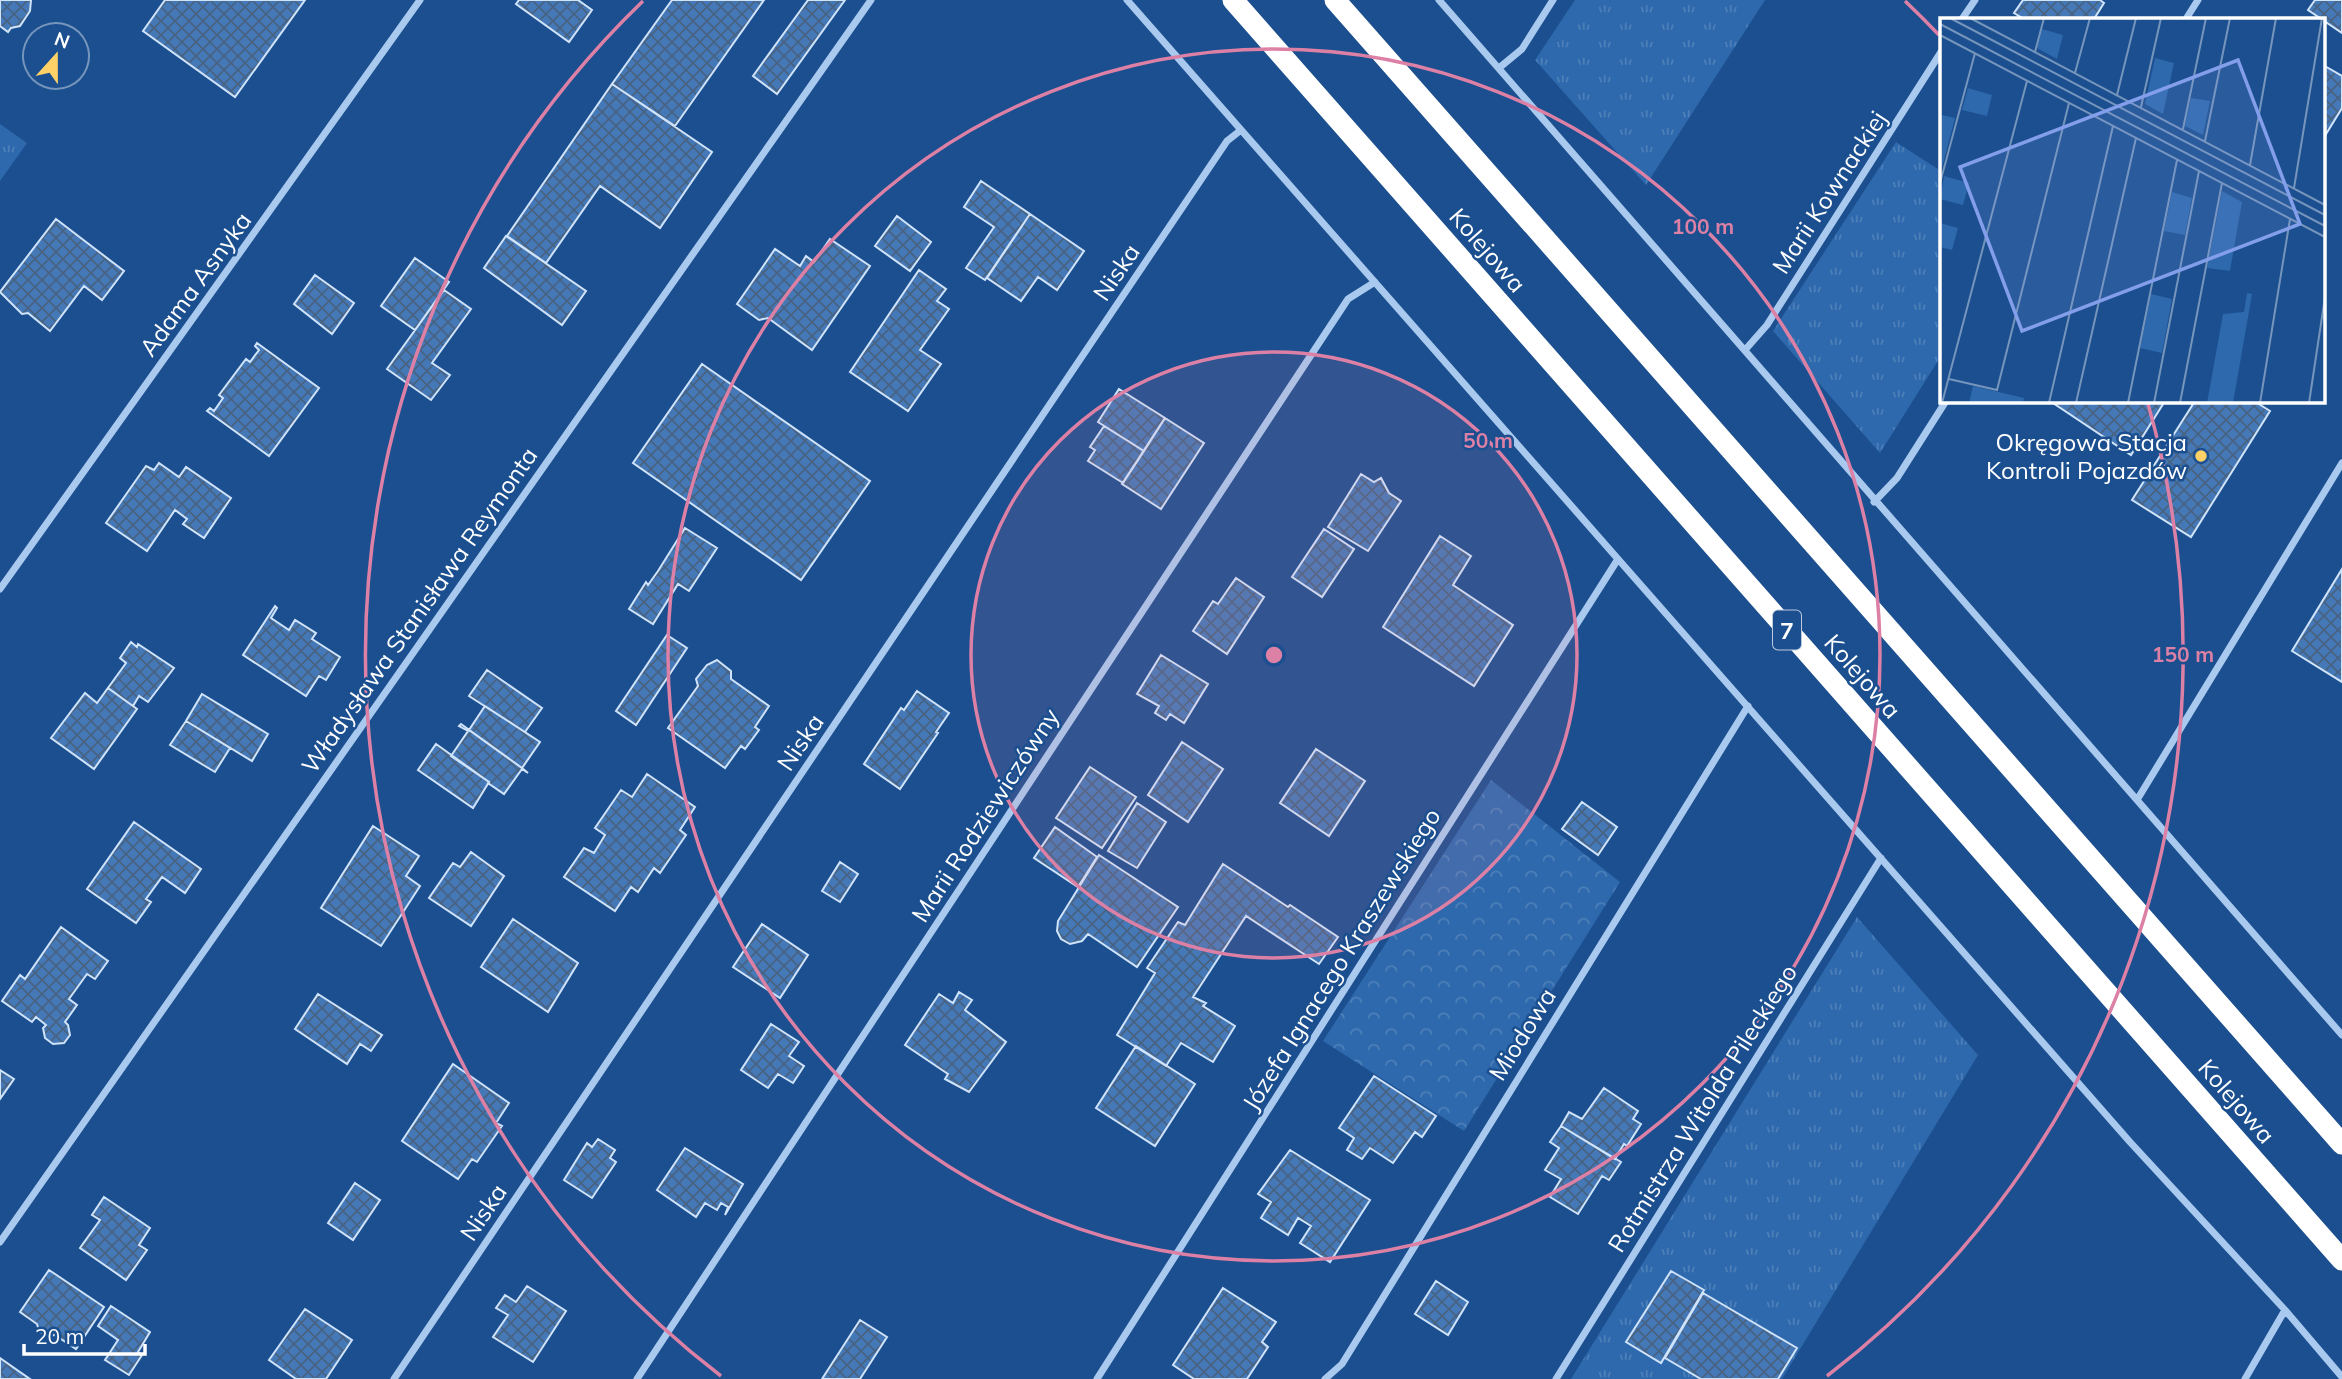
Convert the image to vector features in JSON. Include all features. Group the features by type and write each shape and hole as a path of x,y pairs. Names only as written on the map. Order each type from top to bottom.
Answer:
{"highway":[{"name":"Kolejowa","path":"1233,0 2342,1260"},
{"name":"Kolejowa","path":"1335,0 2342,1144"}],"street":[{"name":"Adama Asnyka","path":"0,589 421,0"},
{"name":"Władysława Stanisława Reymonta","path":"0,1242 870,0"},
{"path":"1127,0 2130,1142 2285,1310 2342,1377"},
{"path":"1439,0 1874,502 2342,1035"},
{"path":"1499,68 1521,48 1553,0"},
{"path":"1963,18 1975,0"},
{"path":"2187,18 2198,0"},
{"name":"Marii Kownackiej","path":"1745,350 1767,325 1940,54"},
{"name":"Niska","path":"394,1379 1227,141 1241,130"},
{"name":"Marii Rodziewiczówny","path":"637,1379 1348,299 1375,282"},
{"path":"1874,502 1897,478 1945,402"},
{"path":"2137,800 2342,464"},
{"name":"Józefa Ignacego Kraszewskiego","path":"1097,1379 1618,559"},
{"name":"Miodowa","path":"1325,1379 1342,1364 1748,706"},
{"name":"Rotmistrza Witolda Pileckiego","path":"1556,1379 1881,858"},
{"path":"2245,1379 2285,1310"}],"green space":[{"path":"1575,0 1765,0 1646,185 1535,60"},
{"path":"0,124 27,143 0,181"},
{"path":"1896,142 1940,170 1940,358 1880,453 1773,331"},
{"path":"1491,780 1620,882 1464,1131 1323,1041"},
{"path":"1857,917 1978,1055 1782,1379 1571,1379"}],"building":[{"path":"0,0 31,0 30,11 20,26 11,28 8,32 0,26"},
{"path":"165,0 305,0 235,97 143,31"},
{"path":"519,0 578,0 592,10 569,42 516,4"},
{"path":"672,0 764,0 675,126 612,84"},
{"path":"808,0 845,0 777,94 753,76"},
{"path":"2023,0 2100,0 2104,3 2095,18 2022,18 2014,13"},
{"path":"2315,0 2342,0 2342,33 2324,21 2324,18 2308,10"},
{"path":"2324,66 2342,76 2342,108 2324,137"},
{"path":"612,84 712,152 660,228 600,186 546,263 507,236"},
{"path":"981,181 1030,214 985,280 966,268 994,227 964,207"},
{"path":"1030,214 1084,251 1057,290 1038,277 1021,301 987,278"},
{"path":"897,216 931,242 910,271 875,246"},
{"path":"56,219 124,271 102,300 84,286 50,331 28,313 22,314 0,292"},
{"path":"506,236 586,291 562,325 484,268"},
{"path":"830,239 870,266 812,350 768,318 759,320 737,304 775,249 800,266 806,256 814,262"},
{"path":"415,258 449,282 415,330 381,306"},
{"path":"919,270 946,289 937,301 949,309 920,350 941,364 908,411 850,372"},
{"path":"315,275 354,303 332,334 294,304"},
{"path":"444,290 471,309 432,363 450,375 431,400 387,369"},
{"path":"257,343 319,388 269,456 207,411 210,408 214,411 223,398 219,395 246,359 250,362 259,350 255,346"},
{"path":"702,364 870,481 801,580 633,463"},
{"path":"1119,389 1165,418 1144,451 1098,422"},
{"path":"2052,402 2164,402 2131,455"},
{"name":"Okręgowa Stacja Kontroli Pojazdów","path":"2194,402 2256,402 2270,411 2191,537 2132,500"},
{"path":"1165,418 1204,443 1161,509 1122,484"},
{"path":"1104,426 1144,451 1123,483 1088,461 1095,450 1090,447"},
{"path":"159,463 179,477 186,467 231,498 204,538 183,524 187,519 175,510 147,551 106,523 146,466 154,470"},
{"path":"1361,474 1374,482 1381,478 1389,493 1401,501 1368,551 1328,527"},
{"path":"685,528 717,548 689,591 678,584 653,624 629,609 646,582 648,585 658,571"},
{"path":"1324,529 1354,549 1322,597 1292,577"},
{"path":"1440,536 1471,556 1453,585 1513,625 1474,686 1383,627"},
{"path":"2342,569 2342,682 2292,651"},
{"path":"1236,578 1264,597 1227,654 1193,631 1213,601 1218,604"},
{"path":"275,606 277,608 271,618 289,630 295,620 316,633 312,639 340,657 326,680 319,676 306,696 243,655"},
{"path":"667,635 687,648 636,725 616,711"},
{"path":"131,642 174,668 148,702 139,696 133,706 108,688 126,663 120,658"},
{"path":"1161,655 1208,684 1184,723 1170,714 1166,720 1155,713 1159,706 1137,694"},
{"path":"717,660 731,671 731,679 769,706 755,727 759,730 745,749 741,746 725,768 668,728 698,686 696,679 707,665"},
{"path":"487,670 542,708 525,732 469,696"},
{"path":"108,688 137,709 94,769 51,738 85,693 97,703"},
{"path":"917,691 949,713 900,789 864,764 901,708 904,710"},
{"path":"202,694 268,734 252,761 186,721"},
{"path":"485,706 540,742 522,768 469,730"},
{"path":"186,721 230,748 215,772 170,745"},
{"path":"461,724 528,773 522,769 504,794 451,756 468,731 459,726"},
{"path":"1182,742 1223,769 1188,822 1148,795"},
{"path":"436,744 489,782 473,808 418,770"},
{"path":"1316,749 1365,781 1329,836 1280,803"},
{"path":"1090,767 1136,797 1102,848 1056,818"},
{"path":"647,774 695,807 680,830 686,835 660,873 654,868 638,892 631,887 615,911 564,877 584,848 594,853 605,835 595,828 621,790 632,797"},
{"path":"1582,802 1617,827 1598,855 1562,829"},
{"path":"1137,803 1166,822 1137,868 1108,851"},
{"path":"134,822 201,869 185,893 162,877 146,899 151,902 136,923 87,889"},
{"path":"373,826 419,856 406,876 420,886 381,946 321,908"},
{"path":"1055,827 1097,857 1078,887 1034,858"},
{"path":"471,852 504,876 471,926 429,898 453,863 460,867"},
{"path":"1099,855 1178,907 1137,967 1088,934 1082,941 1070,944 1061,939 1057,931 1058,921"},
{"path":"840,862 858,874 840,902 822,891"},
{"path":"1223,864 1338,937 1319,964 1246,916 1193,997 1206,1003 1203,1006 1235,1026 1213,1062 1181,1043 1166,1066 1117,1035 1155,973 1147,968 1178,922 1185,925"},
{"path":"513,919 578,963 548,1012 481,967"},
{"path":"762,924 808,955 780,998 733,967"},
{"path":"61,927 108,961 95,979 87,974 69,999 77,1005 65,1022 70,1035 64,1043 53,1044 45,1038 43,1028 46,1025 36,1017 32,1022 2,1001 20,975 25,979"},
{"path":"959,992 972,1000 965,1010 1006,1042 969,1092 945,1079 948,1074 905,1045 939,994 953,1003"},
{"path":"318,994 382,1035 371,1051 360,1044 347,1064 295,1029"},
{"path":"771,1024 799,1042 789,1056 804,1066 793,1083 778,1074 768,1088 741,1070"},
{"path":"1136,1046 1195,1084 1155,1146 1096,1108"},
{"path":"453,1064 509,1103 496,1123 502,1126 477,1162 472,1159 458,1179 402,1141"},
{"path":"0,1070 14,1079 0,1099"},
{"path":"1374,1076 1436,1116 1422,1137 1415,1132 1393,1163 1370,1148 1362,1159 1347,1150 1354,1138 1339,1128"},
{"path":"1604,1088 1638,1111 1633,1119 1641,1124 1615,1159 1561,1126 1569,1112 1582,1119"},
{"path":"1561,1126 1621,1162 1609,1180 1602,1176 1578,1214 1550,1197 1561,1179 1545,1170 1559,1148 1550,1142"},
{"path":"598,1139 615,1150 610,1158 616,1162 592,1198 564,1180 587,1143 592,1147"},
{"path":"685,1148 743,1184 725,1215 728,1207 721,1203 717,1210 705,1203 696,1217 657,1190"},
{"path":"1290,1150 1370,1200 1330,1262 1300,1243 1311,1226 1298,1218 1288,1235 1261,1218 1271,1202 1258,1194"},
{"path":"355,1183 380,1200 353,1240 328,1223"},
{"path":"104,1197 150,1228 139,1245 147,1250 126,1280 80,1248 100,1220 92,1215"},
{"path":"49,1270 104,1307 76,1349 55,1335 47,1336 39,1331 37,1324 20,1312"},
{"path":"1671,1271 1704,1290 1661,1363 1626,1342"},
{"path":"1436,1281 1468,1302 1448,1335 1415,1314"},
{"path":"527,1286 566,1311 533,1362 493,1337 508,1315 496,1308 505,1295 516,1302"},
{"path":"1223,1288 1276,1322 1262,1342 1268,1347 1247,1379 1194,1379 1173,1365"},
{"path":"1703,1293 1797,1348 1778,1379 1701,1379 1665,1358"},
{"path":"111,1306 150,1332 138,1352 142,1355 129,1375 105,1360 118,1340 98,1326"},
{"path":"305,1309 352,1340 326,1379 296,1379 269,1360"},
{"path":"860,1320 887,1337 860,1379 822,1379"},
{"path":"0,1358 30,1379 0,1379"}],"place":[{"name":"Okręgowa Stacja Kontroli Pojazdów","path":"2201,456"}]}
